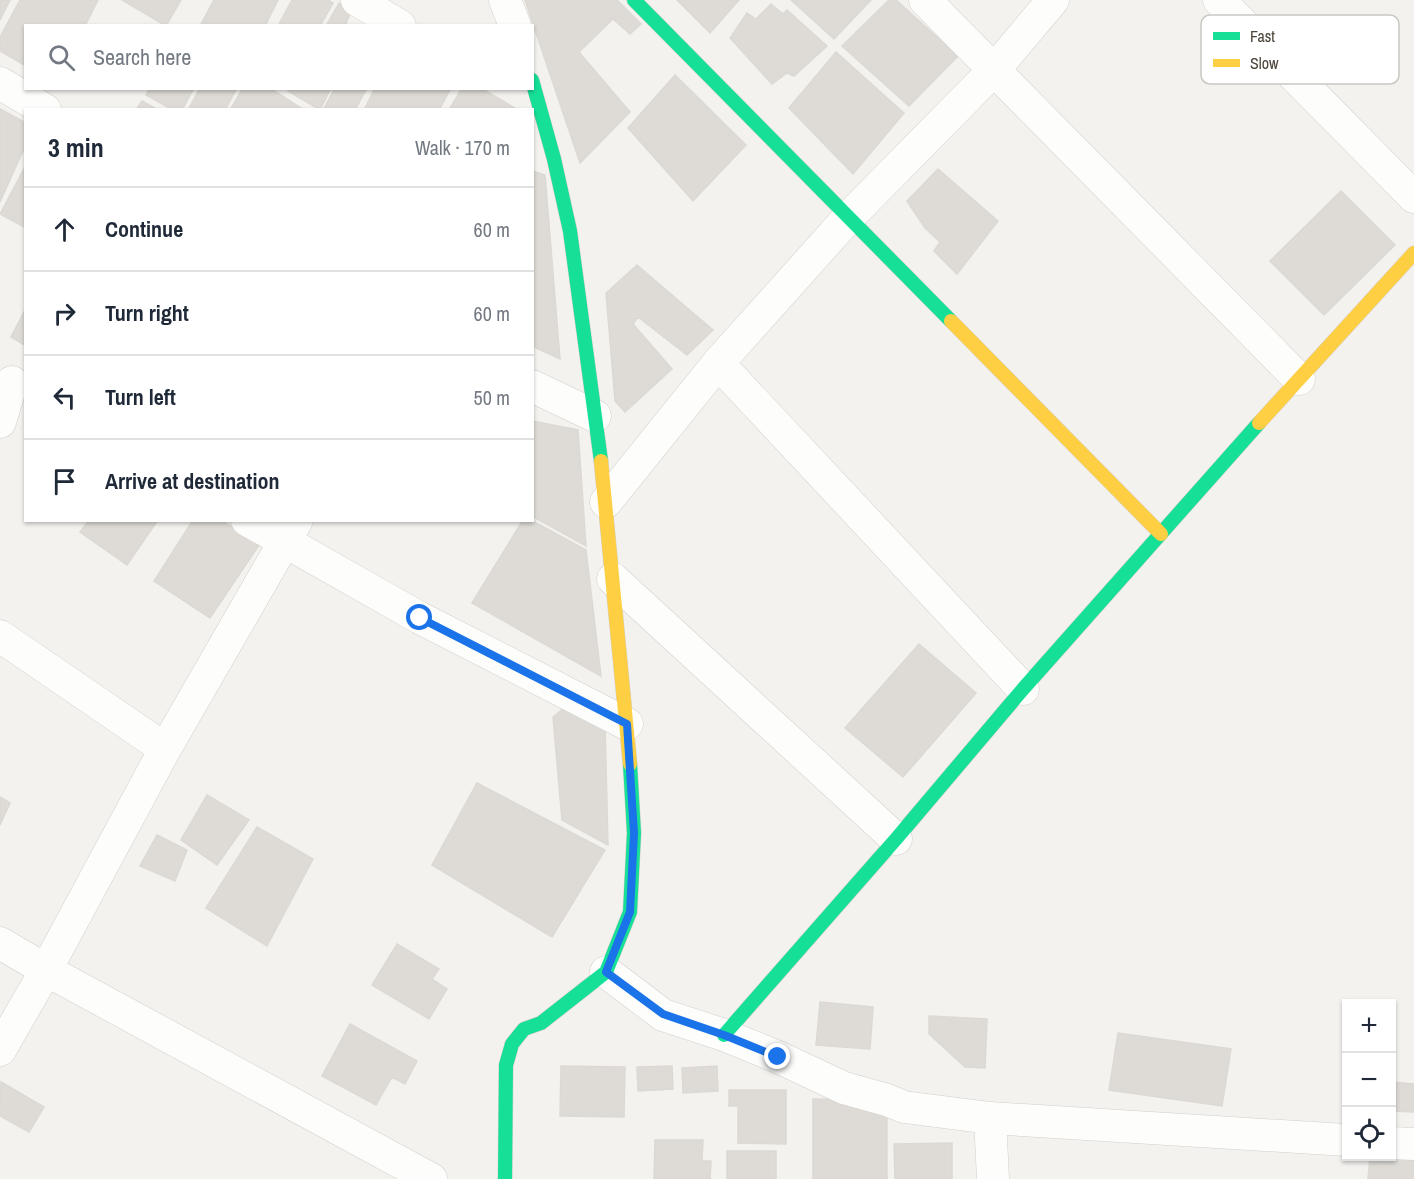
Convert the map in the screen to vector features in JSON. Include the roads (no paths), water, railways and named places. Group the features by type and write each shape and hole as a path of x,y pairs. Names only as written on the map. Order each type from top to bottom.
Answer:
{"street":[{"path":"357,0 397,24"},
{"path":"505,0 514,24"},
{"path":"634,0 1161,534"},
{"path":"925,0 1299,379"},
{"path":"606,502 718,363 848,219 994,70 1053,0"},
{"path":"1219,0 1234,15"},
{"path":"0,83 42,108"},
{"path":"1302,84 1414,197"},
{"path":"505,1179 506,1065 512,1044 524,1029 541,1023 606,972 630,912 634,833 627,724 606,502 570,231 537,121 533,90"},
{"path":"724,1035 896,839 1023,688 1414,253"},
{"path":"718,363 1023,688"},
{"path":"0,422 13,382"},
{"path":"534,387 595,416"},
{"path":"254,522 291,532 420,618 627,724"},
{"path":"0,1050 46,970 165,749 291,532"},
{"path":"613,579 896,839"},
{"path":"0,636 165,749"},
{"path":"0,943 431,1179"},
{"path":"606,972 663,1014 778,1057 844,1088 904,1107 990,1118 1342,1140"},
{"path":"990,1118 993,1179"},
{"path":"1396,1143 1414,1144"}]}
